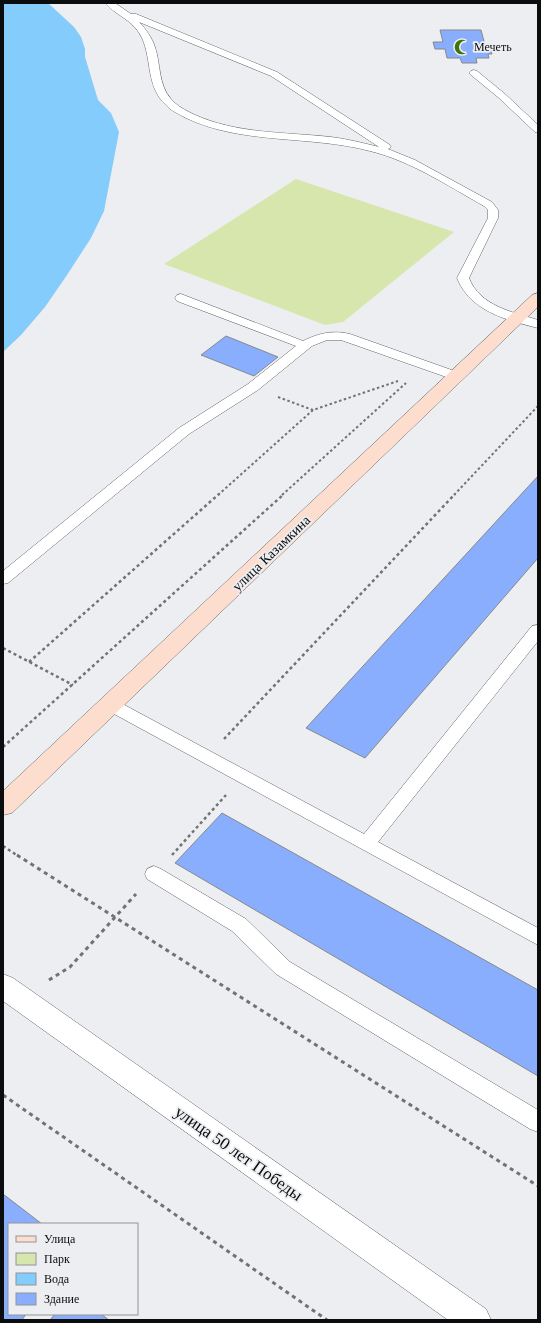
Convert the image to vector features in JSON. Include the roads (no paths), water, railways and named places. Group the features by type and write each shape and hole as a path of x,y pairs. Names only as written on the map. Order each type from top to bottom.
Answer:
{"main road":[{"name":"улица Казамкина","path":"3,806 538,298"}],"street":[{"name":"улица 50 лет Победы","path":"12,992 475,1320"}],"lane":[{"path":"109,3 132,18 147,38 152,55 156,83 161,94 179,110 229,129 352,143 401,157"},
{"path":"121,11 274,74 401,157 488,204 494,210 493,218 463,278 465,287 470,294 481,302 538,324"},
{"path":"474,73 502,96 538,130"},
{"path":"181,298 306,346"},
{"path":"3,579 184,431 253,387 317,338 326,336 342,336 456,376"},
{"path":"366,844 538,630"},
{"path":"111,705 538,937"},
{"path":"154,874 239,925 283,968 538,1122"}],"water":[{"path":"3,3 48,3 74,27 81,37 85,49 85,57 98,100 111,113 119,132 104,211 91,238 45,307 21,335 3,352"}],"place":[{"name":"Мечеть","path":"462,47"}]}
